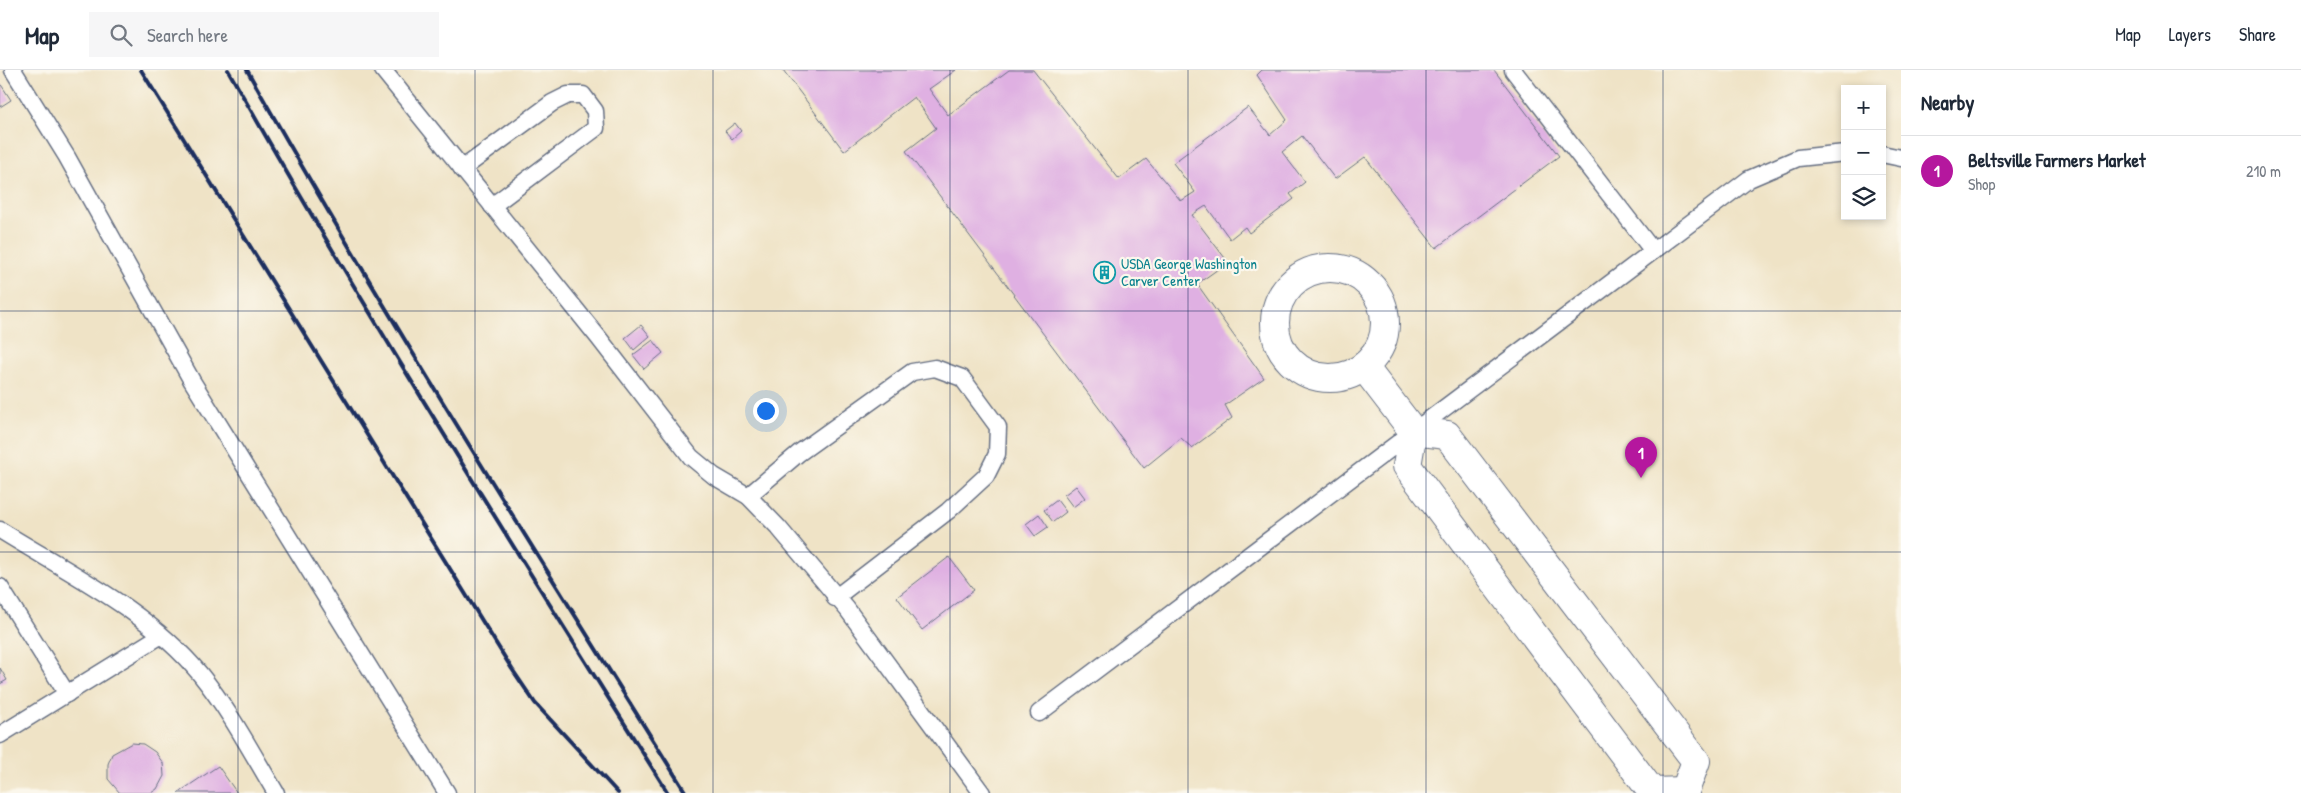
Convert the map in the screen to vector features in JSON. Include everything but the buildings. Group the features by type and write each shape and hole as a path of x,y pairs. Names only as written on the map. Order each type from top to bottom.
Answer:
{"street":[{"path":"1337,268 1356,274 1371,285 1381,302 1385,321 1383,339 1374,357 1364,367 1345,377 1328,379 1311,376 1296,367 1284,354 1276,339 1274,322 1278,305 1286,290 1300,277 1318,269 1337,268"},
{"path":"1364,367 1413,432 1407,466 1652,792 1686,792 1696,761 1448,435 1413,432"}],"lane":[{"path":"13,70 68,157 192,381 447,793"},
{"path":"383,70 691,456 714,476 748,496 778,527 835,598 847,610 982,793"},
{"path":"1513,70 1653,252"},
{"path":"462,169 552,103 568,95 583,95 595,111 596,128 492,206"},
{"path":"1039,713 1748,180 1798,158 1841,153"},
{"path":"1886,155 1901,158"},
{"path":"748,496 799,453 912,372 935,368 962,378 998,427 997,454 986,476 948,511 835,598"},
{"path":"0,530 118,601 160,636 199,674 225,709 276,793"},
{"path":"0,587 67,694"},
{"path":"0,735 160,636"}],"railway":[{"path":"141,70 512,669 535,703 618,793"},
{"path":"228,70 389,344 668,793"},
{"path":"247,70 407,344 686,793"}],"place":[{"name":"USDA George Washington Carver Center","path":"1105,273"},
{"name":"Beltsville Farmers Market","path":"1641,478"}]}
